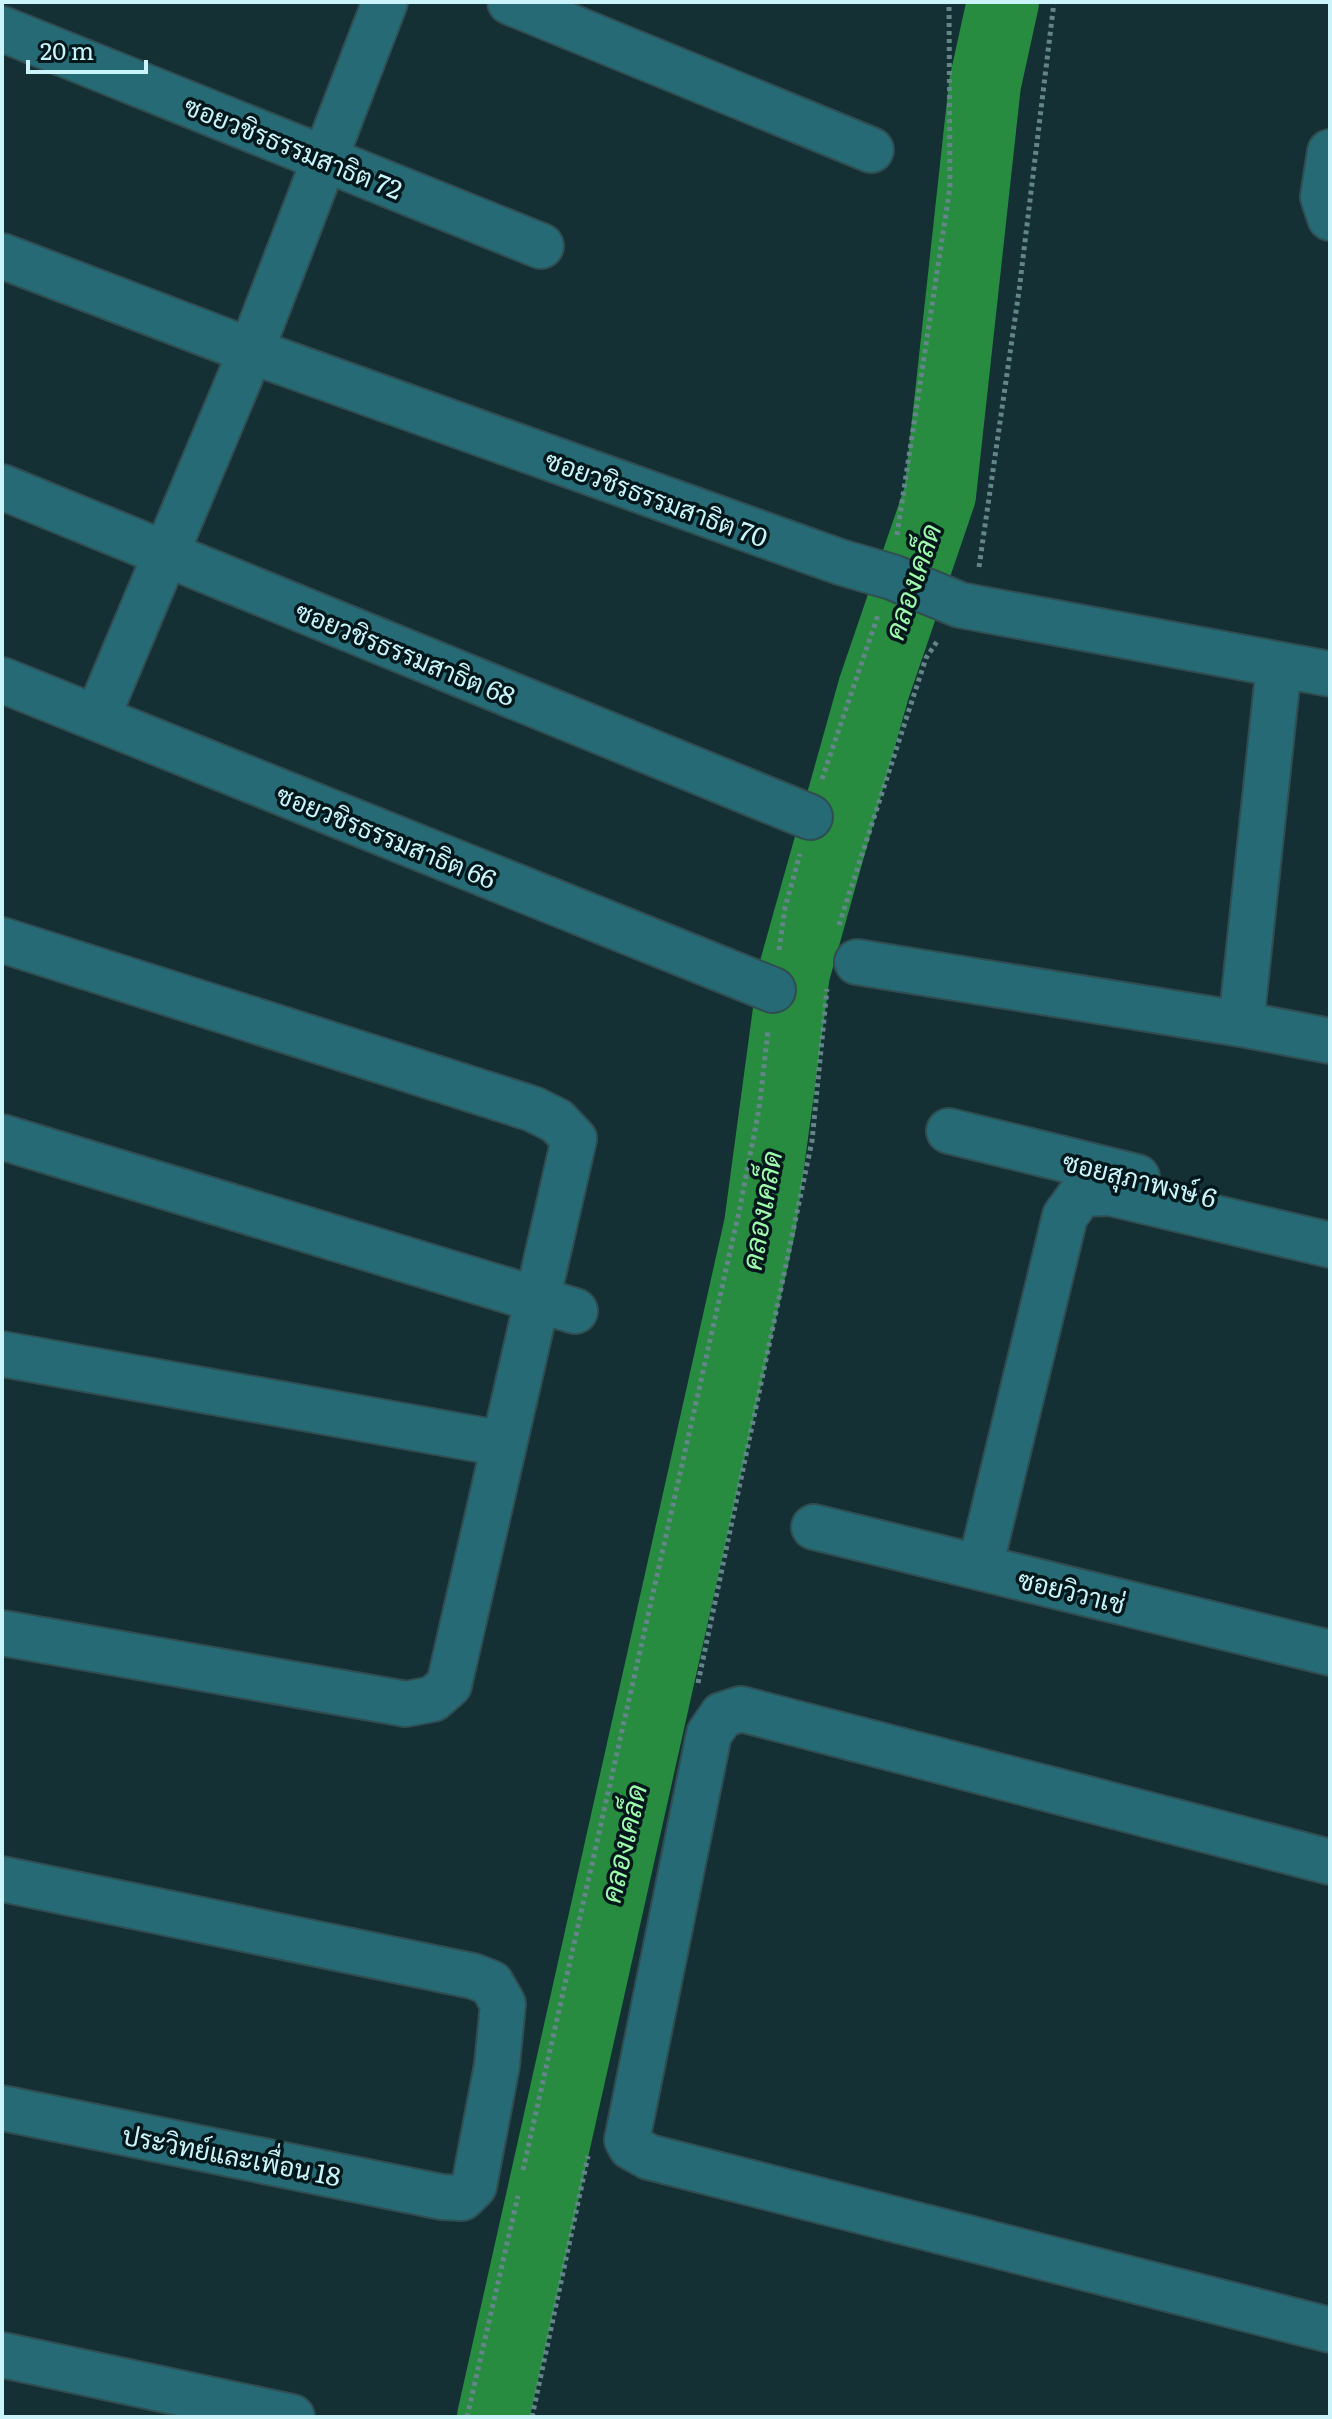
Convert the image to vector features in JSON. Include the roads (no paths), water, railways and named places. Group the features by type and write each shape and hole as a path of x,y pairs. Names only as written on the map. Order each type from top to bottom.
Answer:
{"street":[{"path":"97,718 251,351 385,2"},
{"path":"510,2 871,150"},
{"name":"ซอยวชิรธรรมสาธิต 72","path":"2,29 541,246"},
{"path":"1330,152 1323,197 1330,218"},
{"name":"ซอยวชิรธรรมสาธิต 70","path":"2,256 251,351 825,556 892,577 960,605 1330,674"},
{"name":"ซอยวชิรธรรมสาธิต 68","path":"2,487 810,817"},
{"path":"1241,1024 1279,665"},
{"name":"ซอยวชิรธรรมสาธิต 66","path":"2,680 773,990"},
{"path":"2,940 533,1109 557,1121 574,1139 556,1305 504,1444 449,1685 433,1699 406,1704 2,1633"},
{"path":"841,957 1330,1041"},
{"name":"ซอยสุภาพงษ์ 6","path":"949,1131 1330,1224"},
{"path":"2,1137 556,1305"},
{"path":"980,1567 1065,1216 1081,1194 1110,1193 1330,1245"},
{"path":"2,1354 504,1444"},
{"name":"ซอยวิวาเช่","path":"814,1527 1330,1653"},
{"path":"1330,1862 741,1709 722,1715 709,1734 627,2140 631,2147 649,2157 1330,2330"},
{"name":"ประวิทย์และเพื่อน 18","path":"2,1879 473,1976 491,1983 503,2004 497,2065 474,2186 462,2198 442,2197 2,2108"},
{"path":"2,2355 292,2417"}],"waterway":[{"name":"คลองเคล็ด","path":"493,2417 760,1225 794,973 874,688 940,495 985,84 1003,2"}]}
